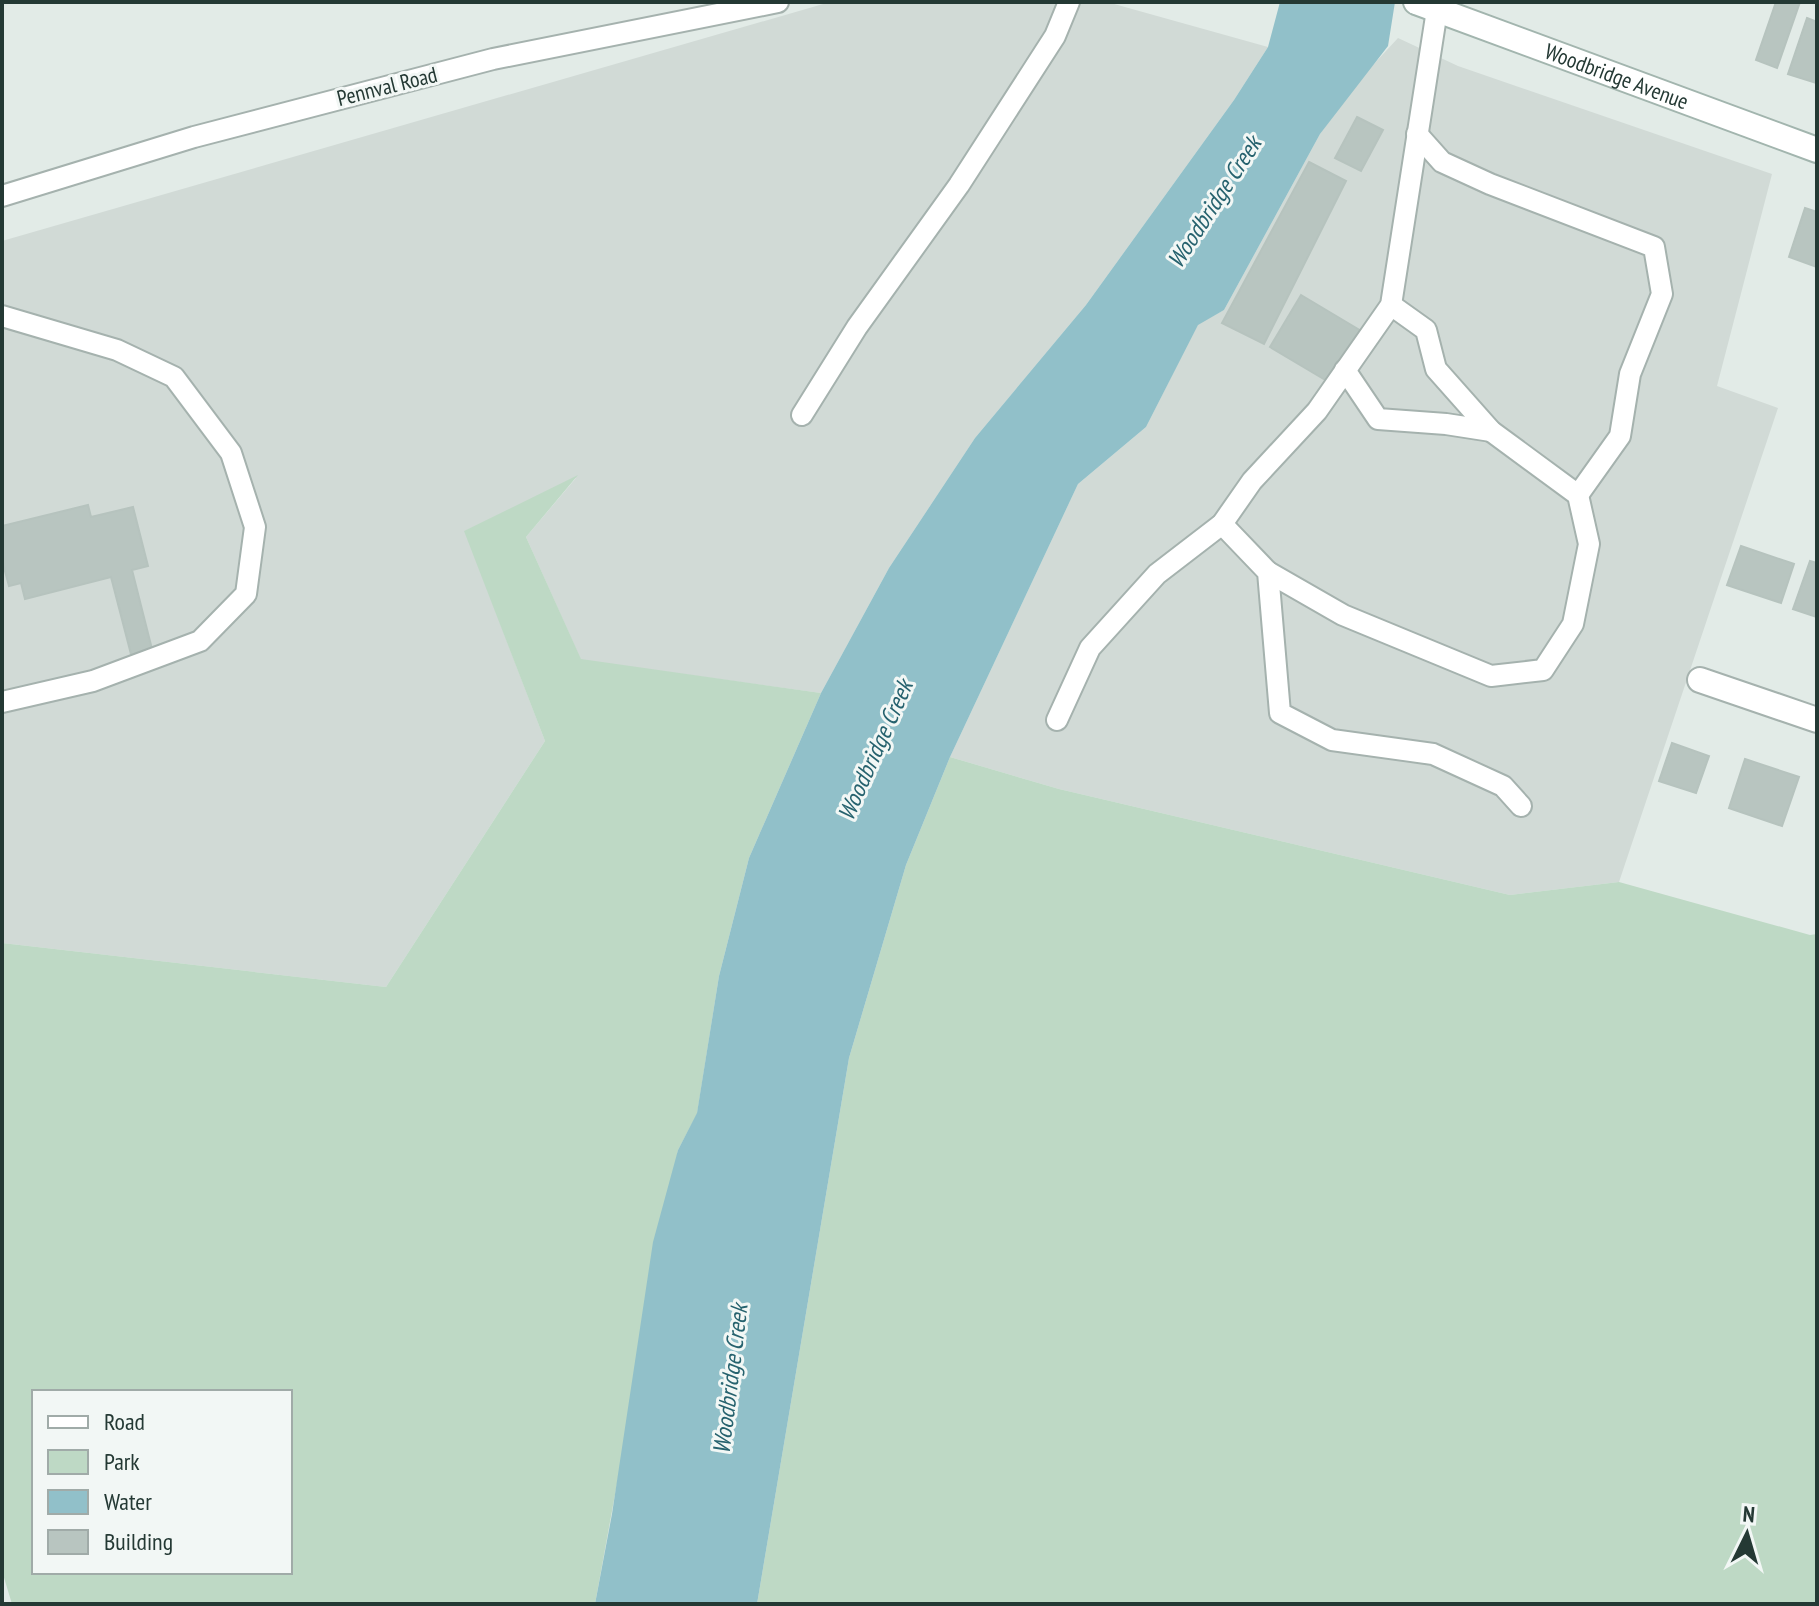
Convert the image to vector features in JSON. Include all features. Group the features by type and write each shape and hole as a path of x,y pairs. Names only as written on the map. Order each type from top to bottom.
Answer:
{"street":[{"name":"Woodbridge Avenue","path":"1426,6 1817,150"},
{"path":"1700,680 1817,720"}],"lane":[{"name":"Pennval Road","path":"2,196 194,137 493,59 778,2"},
{"path":"802,415 857,327 959,185 1055,36 1069,2"},
{"path":"1057,720 1090,648 1157,574 1222,524 1252,481 1317,411 1391,305 1417,134 1426,6"},
{"path":"1417,134 1442,162 1490,184 1654,247 1662,294 1630,374 1620,436 1578,495"},
{"path":"1222,524 1268,572 1343,615 1491,676 1543,670 1573,624 1589,544 1578,495 1491,431 1436,369 1426,330 1391,305"},
{"path":"2,316 117,350 174,377 231,453 255,527 246,594 200,641 93,681 2,702"},
{"path":"1345,370 1378,419 1491,431"},
{"path":"1268,572 1280,713 1332,740 1433,754 1503,786 1521,806"}],"shaded area":[{"path":"830,2 1107,2 1268,47 1234,100 1086,305 975,438 889,568 821,693 581,660 526,537 576,478 465,531 545,741 386,987 2,943 2,241"},
{"path":"1398,38 1458,66 1772,174 1717,386 1778,408 1619,882 1510,895 1059,789 950,757 1078,484 1146,427 1198,324 1224,310 1320,134 1360,79"}],"green space":[{"path":"578,475 526,537 581,659 821,693 749,858 719,976 697,1114 678,1150 595,1604 12,1604 2,1571 2,943 386,987 545,741 464,531"},
{"path":"950,757 1059,789 1510,895 1619,882 1810,935 1817,934 1817,1604 757,1604 849,1058 906,865"}],"water":[{"name":"Woodbridge Creek","path":"1280,2 1395,2 1388,46 1320,134 1224,310 1198,325 1146,427 1078,484 950,757 906,865 849,1058 757,1604 595,1604 612,1514 653,1242 678,1150 697,1113 719,976 749,858 821,693 889,568 975,438 1086,305 1234,100 1268,47"}],"building":[{"path":"1776,2 1800,2 1777,68 1756,60"},
{"path":"1807,18 1817,22 1816,83 1788,74"},
{"path":"1357,117 1383,130 1361,171 1335,158"},
{"path":"1309,162 1346,181 1264,344 1222,323"},
{"path":"1805,208 1817,212 1817,267 1789,257"},
{"path":"1301,295 1363,332 1332,384 1270,347"},
{"path":"88,505 91,517 133,507 148,566 132,570 153,653 132,658 111,577 25,599 21,583 9,586 2,560 2,526"},
{"path":"1741,546 1794,564 1781,603 1727,585"},
{"path":"1810,561 1817,563 1817,617 1793,609"},
{"path":"1672,743 1709,756 1696,793 1659,781"},
{"path":"1745,759 1799,777 1782,826 1729,808"}]}
